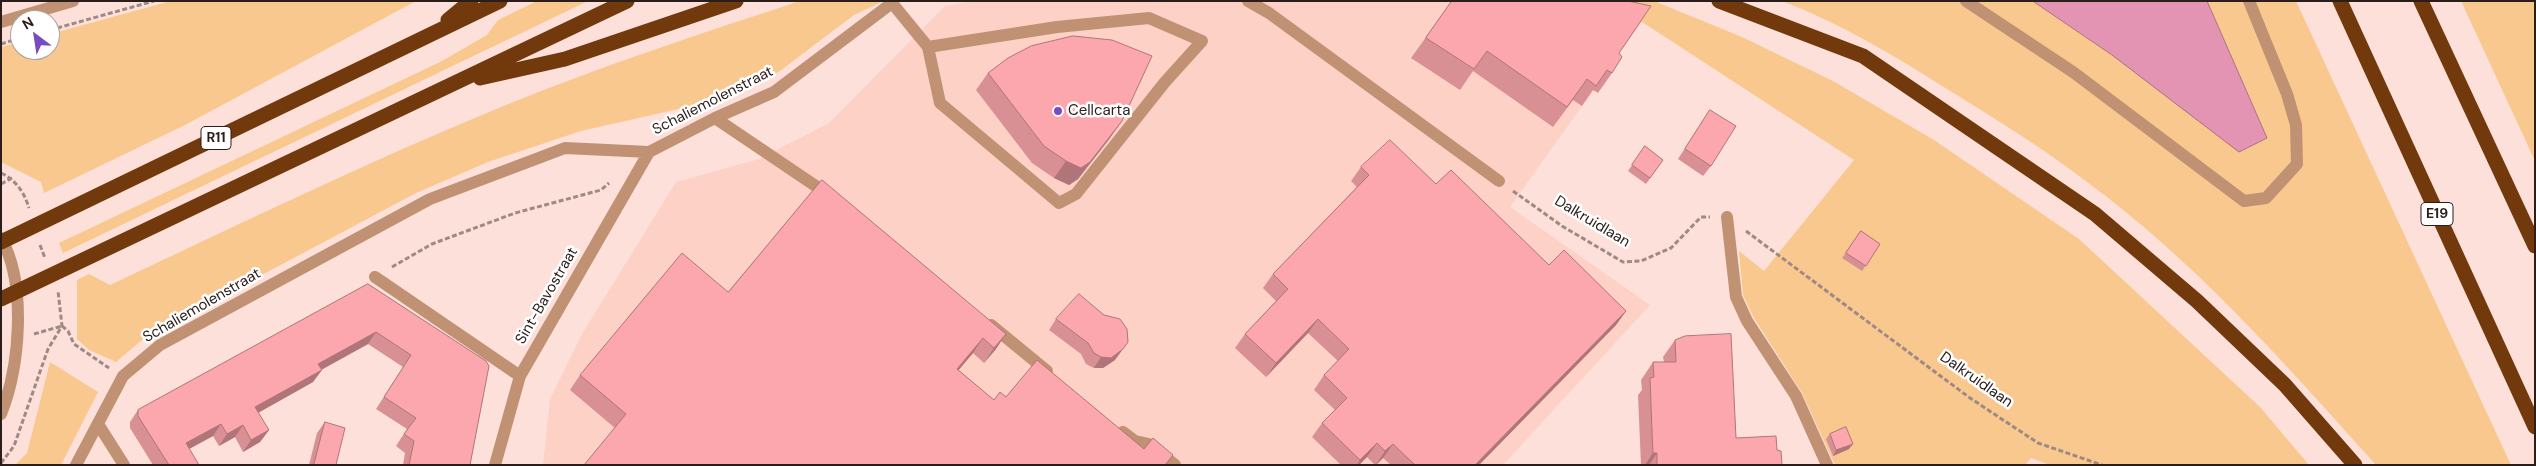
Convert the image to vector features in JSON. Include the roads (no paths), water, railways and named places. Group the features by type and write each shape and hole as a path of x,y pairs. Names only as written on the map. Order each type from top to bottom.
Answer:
{"highway":[{"path":"430,35 471,1"},
{"name":"R11","path":"2,240 500,1"},
{"path":"1,299 627,1"},
{"path":"452,85 565,59 736,1"},
{"path":"1719,1 1863,56 2095,214 2197,301 2285,385 2355,465"},
{"name":"E19","path":"2340,1 2535,427"},
{"path":"2421,1 2535,246"}],"street":[{"path":"1,22 73,1"},
{"path":"1248,1 1269,13 1499,180"},
{"path":"1966,1 2073,72 2244,201 2266,198 2297,164 2294,117 2287,94 2249,1"},
{"path":"897,2 928,47 940,103 1059,203 1076,194 1165,82 1202,41 1149,18 1057,27 928,47"},
{"name":"Schaliemolenstraat","path":"76,465 122,376 160,345 430,199 565,148 649,152 716,118 774,92 897,2"},
{"path":"716,118 818,186 841,204"},
{"name":"Sint-Bavostraat","path":"496,465 520,376 649,152"},
{"path":"1727,217 1736,297 1747,321 1796,396 1827,465"},
{"path":"1,414 6,402 15,357 18,291 13,264 2,240"},
{"path":"374,277 520,376"},
{"path":"980,316 1058,379"},
{"path":"1112,422 1135,441 1149,444 1175,465"},
{"path":"98,424 124,465"}],"place":[{"name":"Cellcarta","path":"1058,111"}]}
